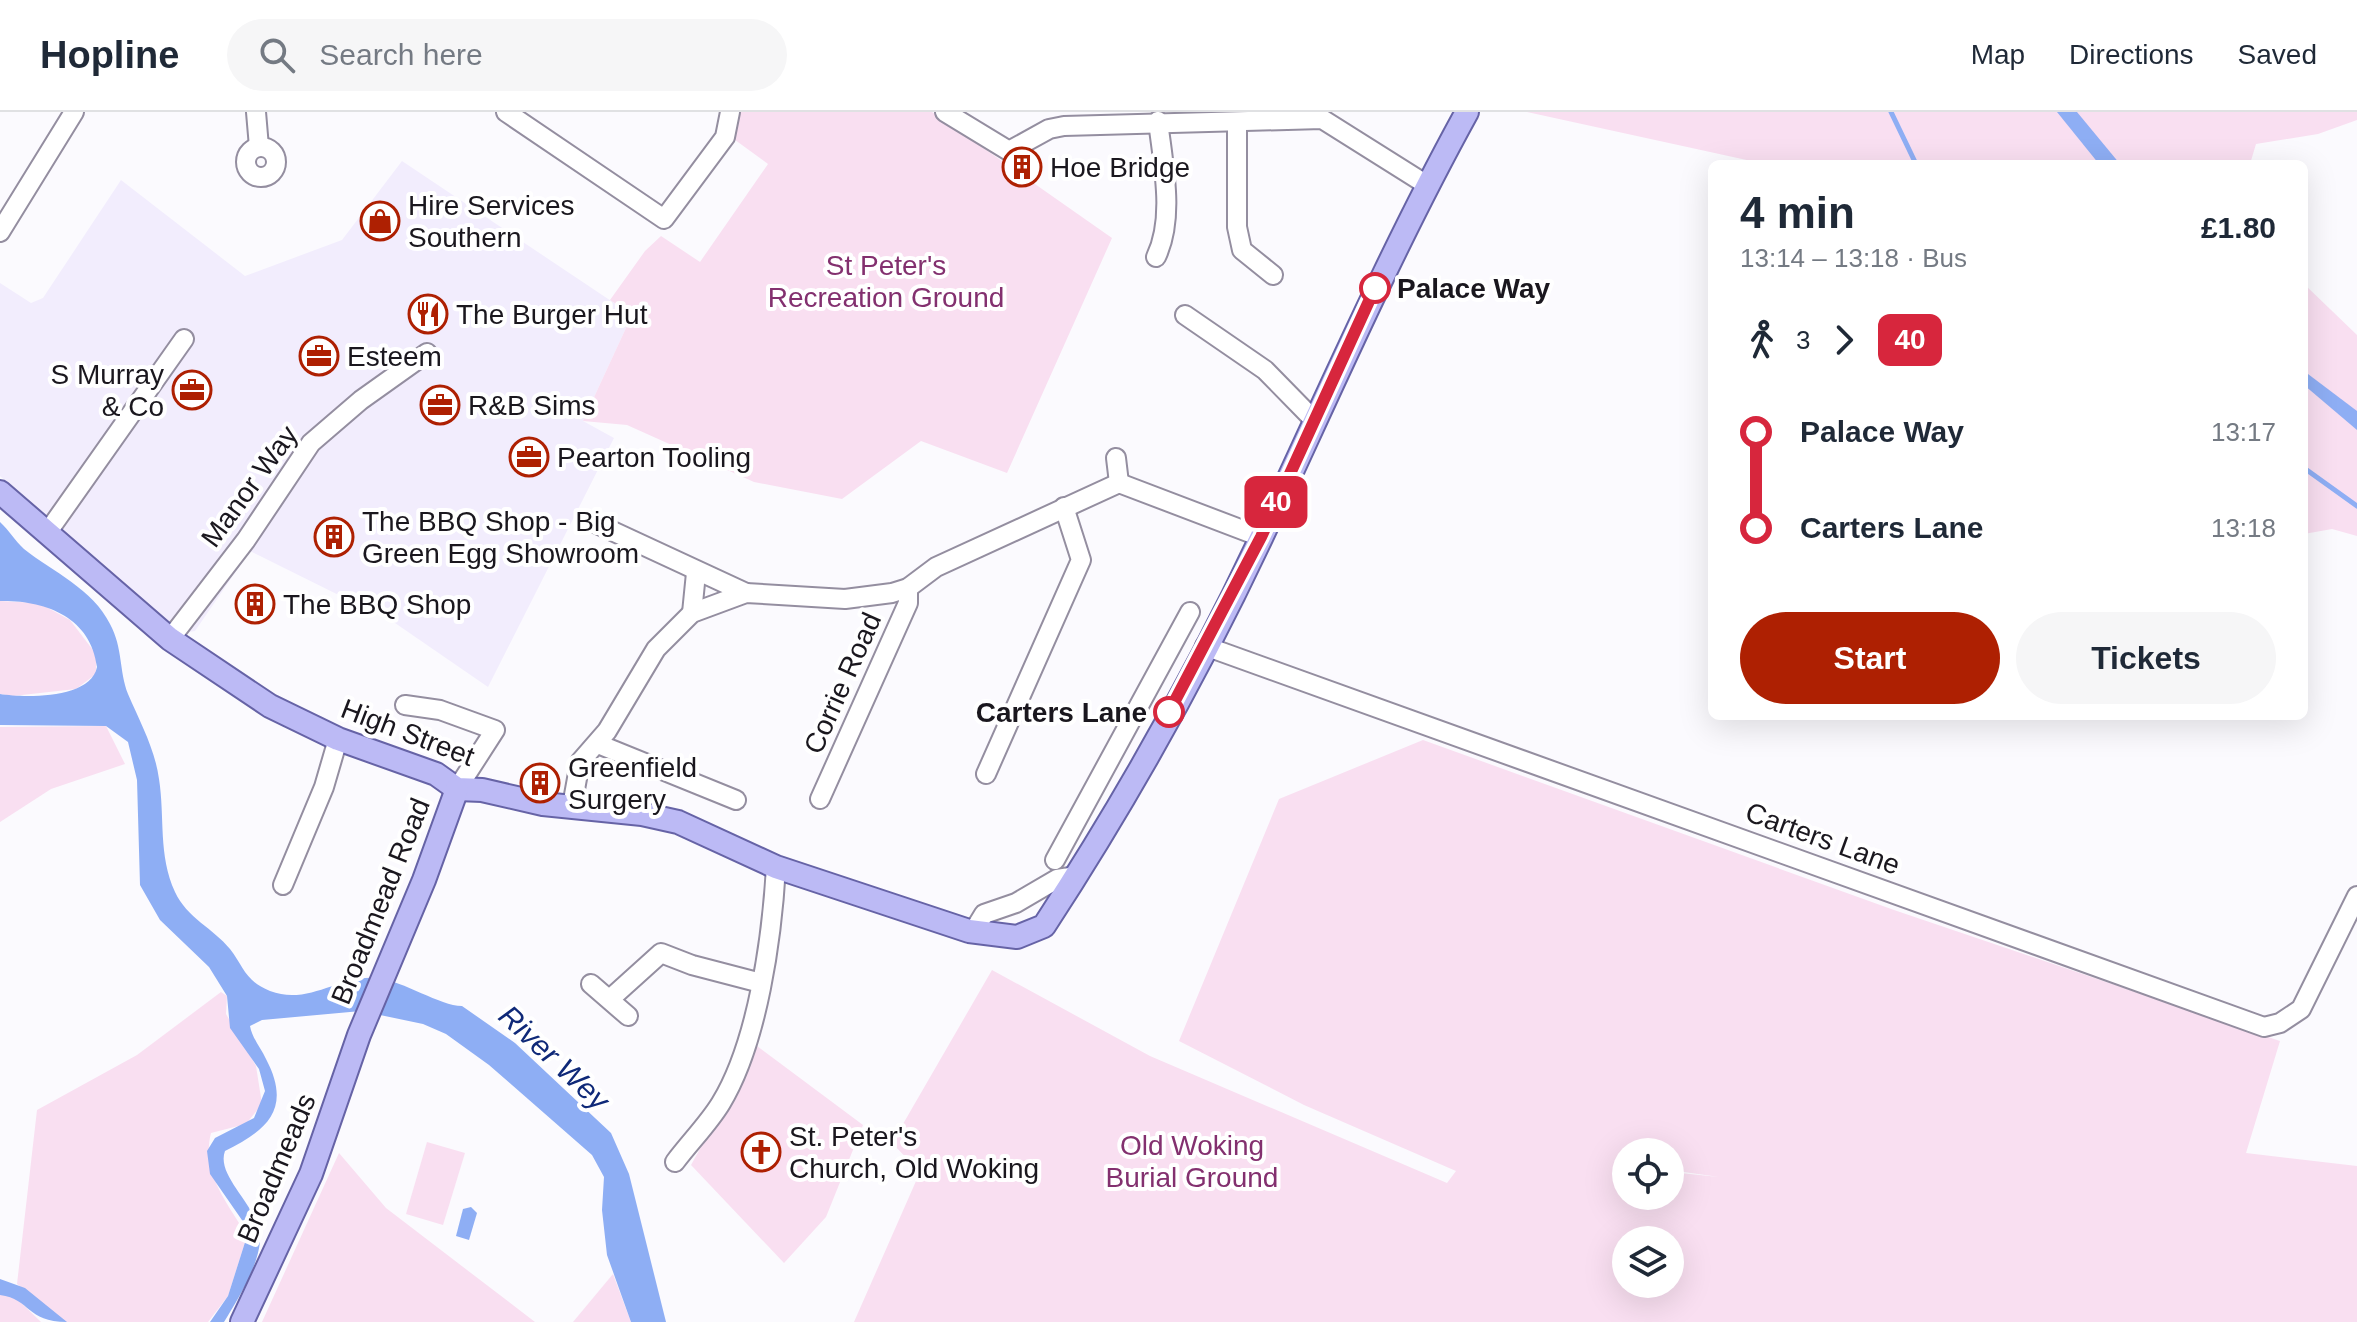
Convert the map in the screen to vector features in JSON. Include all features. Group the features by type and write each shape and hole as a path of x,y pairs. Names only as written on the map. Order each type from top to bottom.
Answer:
{"main road":[{"path":"984,935 1017,937 1044,926 1077,876 1148,752 1261,537 1313,419 1427,185 1467,112"},
{"name":"High Street","path":"0,492 170,639 270,706 338,739 426,770 457,789 642,814 678,822 776,867 984,935"},
{"name":"Broadmead Road","path":"359,1035 424,880 457,789"},
{"name":"Broadmeads","path":"242,1322 311,1174 359,1035"}],"street":[{"path":"0,232 74,112"},
{"path":"256,112 259,147"},
{"path":"506,112 664,219 725,137 730,112"},
{"path":"945,112 1009,151 1049,129 1064,126 1199,117 1237,123 1323,115 1427,185"},
{"path":"1156,257 1165,239 1165,180 1158,121"},
{"path":"1237,123 1237,227 1242,250 1273,275"},
{"path":"1185,315 1265,370 1313,419"},
{"path":"47,533 184,339"},
{"name":"Manor Way","path":"170,639 246,540 311,443 361,400 427,353"},
{"path":"1116,458 1119,483"},
{"path":"595,523 696,573 746,593 845,599 908,588 936,567 1119,483 1261,537"},
{"path":"986,774 1081,560 1064,507"},
{"path":"692,613 696,573"},
{"name":"Corrie Road","path":"820,799 908,603 908,588"},
{"path":"572,806 577,769 595,747 656,649 692,613 746,593"},
{"path":"1055,860 1190,612"},
{"name":"Carters Lane","path":"1205,646 2264,1027 2280,1023 2301,1009 2357,896"},
{"path":"405,705 440,710 495,730 457,789"},
{"path":"1122,738 1148,752"},
{"path":"283,885 286,854 324,787 338,739"},
{"path":"595,747 736,800"},
{"path":"675,1162 722,1102 741,1058 761,983 776,867"},
{"path":"984,935 984,914 1016,903 1057,879 1077,876"},
{"path":"610,999 661,953 692,965 761,983"},
{"path":"591,984 628,1016"}],"shaded area":[{"path":"402,161 632,315 583,421 614,438 488,687 395,623 250,551 195,631 177,634 0,476 0,283 31,303 43,298 121,180 245,276 342,240"}],"green space":[{"name":"St Peter's Recreation Ground","path":"736,112 932,112 1112,238 1007,473 921,441 842,499 754,482 627,425 583,421 632,315 610,300 645,251 661,236 700,262 768,164 731,137"},
{"path":"1527,112 2357,112 2357,120 2318,134 2256,144 2251,160 1747,160"},
{"path":"2308,288 2357,335 2357,536 2332,529 2308,533"},
{"path":"0,601 39,603 70,620 96,654 96,674 76,689 13,696 0,694"},
{"path":"106,726 125,764 51,789 0,822 0,727"},
{"name":"Old Woking Burial Ground","path":"1423,740 1894,910 2280,1041 2246,1153 2357,1166 2357,1322 854,1322 920,1172 892,1143 992,970 1150,1056 1447,1183 1456,1171 1304,1105 1179,1041 1279,799"},
{"path":"221,992 227,996 226,1014 256,1066 262,1104 246,1124 211,1133 209,1148 213,1174 247,1236 228,1296 208,1322 65,1322 17,1284 37,1110 137,1055"},
{"path":"757,1046 863,1125 826,1217 784,1263 691,1165"},
{"path":"427,1142 465,1153 443,1225 406,1214"},
{"path":"339,1153 386,1208 535,1322 262,1322"},
{"path":"613,1274 631,1322 573,1322"},
{"path":"0,1294 13,1295 41,1322 0,1322"}],"water":[{"path":"2057,112 2077,112 2117,160 2096,160"},
{"path":"2308,374 2357,411 2357,430 2308,388"},
{"path":"0,522 24,549 83,591 110,624 128,694 157,768 166,864 175,892 186,909 230,949 250,978 270,991 298,995 350,980 388,980 443,1002 462,1006 515,1043 611,1133 629,1174 666,1322 631,1322 607,1255 602,1210 604,1177 592,1155 489,1065 446,1034 423,1024 361,1011 262,1020 250,1026 273,1076 276,1104 264,1126 225,1151 224,1161 232,1183 254,1217 260,1242 251,1273 224,1322 210,1322 228,1296 247,1236 244,1223 210,1174 207,1151 215,1138 254,1118 265,1091 259,1069 230,1028 227,996 209,967 160,920 140,885 137,780 128,742 106,726 0,725 0,694 40,696 70,691 92,678 97,667 86,635 63,615 33,604 0,601"},
{"path":"471,1207 477,1213 469,1240 456,1236 463,1209"},
{"path":"0,1279 25,1288 67,1322 36,1315 18,1301 0,1295"}],"waterway":[{"path":"1891,112 1914,160"},
{"path":"2308,471 2357,506"}],"bus line":[{"name":"40","path":"1169,712 1261,537 1375,288"}],"place":[{"name":"Hoe Bridge","path":"1022,167"},
{"name":"Hire Services Southern","path":"380,221"},
{"name":"Palace Way","path":"1375,288"},
{"name":"The Burger Hut","path":"428,314"},
{"name":"Esteem","path":"319,356"},
{"name":"S Murray & Co","path":"192,390"},
{"name":"R&B Sims","path":"440,405"},
{"name":"Pearton Tooling","path":"529,457"},
{"name":"The BBQ Shop - Big Green Egg Showroom","path":"334,537"},
{"name":"The BBQ Shop","path":"255,604"},
{"name":"Carters Lane","path":"1169,712"},
{"name":"Greenfield Surgery","path":"540,783"},
{"name":"St. Peter's Church, Old Woking","path":"761,1152"}],"water label":[{"name":"River Wey","path":"554,1058"}]}
